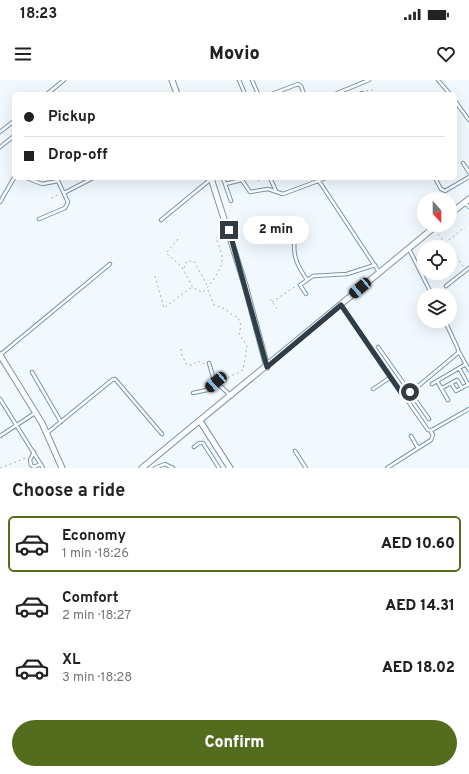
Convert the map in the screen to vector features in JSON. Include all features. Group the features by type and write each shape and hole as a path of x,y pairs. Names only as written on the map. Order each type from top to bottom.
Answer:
{"street":[{"path":"172,80 176,92"},
{"path":"212,180 243,278 267,367"},
{"path":"457,209 467,201"},
{"path":"142,468 267,367 428,232"},
{"path":"0,356 36,412 62,468"},
{"path":"200,421 230,468"}],"lane":[{"path":"49,92 64,80"},
{"path":"239,80 244,92"},
{"path":"252,80 257,92"},
{"path":"340,92 369,80"},
{"path":"438,80 448,92"},
{"path":"277,92 298,84 301,86 303,92"},
{"path":"457,106 469,120"},
{"path":"0,132 12,123"},
{"path":"0,147 12,138"},
{"path":"463,164 469,172"},
{"path":"435,180 441,189 445,191 469,177"},
{"path":"0,202 13,180"},
{"path":"32,180 42,184 58,181 68,202 67,207 39,218"},
{"path":"64,192 89,180"},
{"path":"161,220 211,180"},
{"path":"224,180 231,201"},
{"path":"226,184 242,180 250,192 268,189 283,194 319,180 380,272"},
{"path":"271,180 276,192"},
{"path":"467,201 469,207"},
{"path":"295,237 293,247 294,258 307,280"},
{"path":"409,248 429,288"},
{"path":"0,356 110,264"},
{"path":"306,294 300,285 315,276 347,274 375,264"},
{"path":"446,286 468,269"},
{"path":"341,305 404,397 433,435 432,438 387,468"},
{"path":"448,328 469,370"},
{"path":"378,346 429,419"},
{"path":"404,397 459,352"},
{"path":"209,363 211,374 216,382 231,396"},
{"path":"432,384 466,364"},
{"path":"451,383 455,391 469,384 459,368"},
{"path":"32,372 61,422"},
{"path":"373,389 391,377"},
{"path":"47,434 115,379 162,434"},
{"path":"442,388 457,380 462,388"},
{"path":"437,381 448,400"},
{"path":"193,393 207,390 216,382"},
{"path":"0,400 43,468"},
{"path":"430,430 469,409"},
{"path":"0,436 36,412"},
{"path":"411,436 418,448"},
{"path":"194,447 199,443 203,443 219,468"},
{"path":"295,451 306,468"},
{"path":"34,452 30,462 32,466 36,467 41,464"},
{"path":"155,468 165,464 174,468"}],"path":[{"path":"365,92 371,89 374,92"},
{"path":"51,198 64,192"},
{"path":"449,240 465,227"},
{"path":"438,234 443,240"},
{"path":"178,239 166,253 184,269 192,287 200,292 208,288 222,262 216,237"},
{"path":"457,257 468,269"},
{"path":"184,269 187,261 194,262 208,288 214,306 225,309 234,316 238,317 241,325 239,334 247,346 243,370 229,377 222,388"},
{"path":"155,276 164,308 192,287"},
{"path":"272,302 288,290 300,285"},
{"path":"270,299 279,311"},
{"path":"181,349 181,353 187,365 193,365 197,361 203,364 209,363"},
{"path":"0,468 22,459 31,458"}],"route":[{"path":"229,230 267,367 341,305 404,397 410,392"}]}
